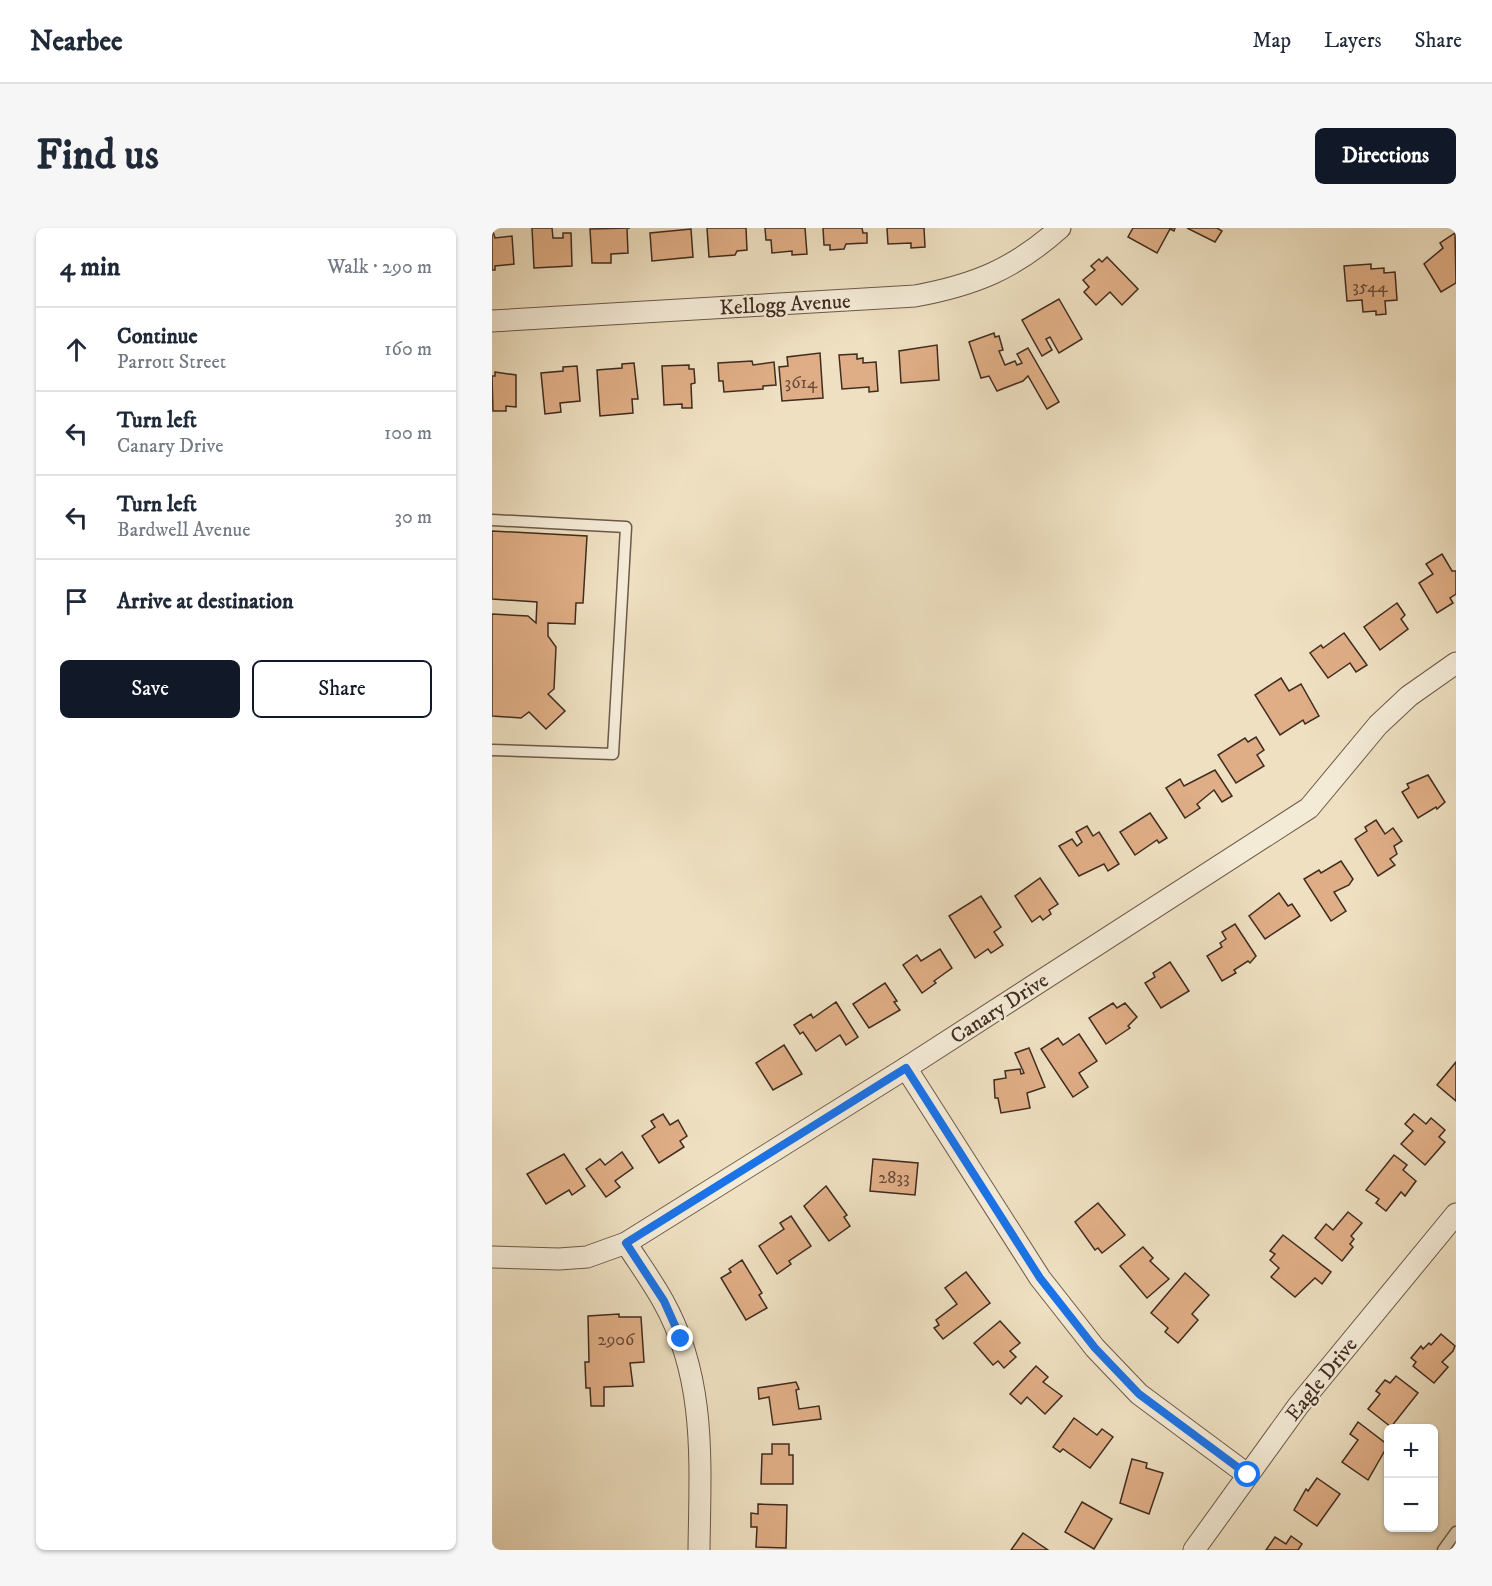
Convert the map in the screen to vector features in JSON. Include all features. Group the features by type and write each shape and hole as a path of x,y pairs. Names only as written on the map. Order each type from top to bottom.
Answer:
{"street":[{"name":"Kellogg Avenue","path":"492,321 915,296 958,288 996,273 1041,245 1060,228"},
{"name":"Canary Drive","path":"492,1257 559,1259 587,1257 626,1243 906,1068 1309,808 1378,725 1409,696 1456,663"},
{"path":"906,1068 1040,1278 1095,1348 1139,1394 1248,1475"},
{"name":"Eagle Drive","path":"1194,1550 1298,1406 1456,1214"},
{"path":"626,1243 664,1301 681,1339 694,1382 701,1434 699,1550"}],"lane":[{"path":"492,520 626,527 613,754 492,750"},
{"path":"1443,1550 1456,1532"}],"building":[{"path":"492,228 495,238 512,236 514,264 495,266 495,270 492,270"},
{"path":"532,228 552,228 553,238 563,238 563,233 571,233 572,266 534,268"},
{"path":"627,228 628,253 611,254 611,263 592,263 590,229"},
{"path":"707,228 746,228 747,250 737,251 735,255 709,257"},
{"path":"765,228 805,228 807,254 792,255 792,251 772,253 771,240 766,240"},
{"path":"823,228 862,228 863,233 867,233 867,243 846,244 844,249 830,250 830,245 824,245"},
{"path":"887,228 924,228 925,247 911,248 911,243 888,244"},
{"path":"1133,228 1175,228 1174,231 1170,229 1157,253 1128,237"},
{"path":"1187,228 1217,228 1222,231 1215,242"},
{"path":"691,229 693,257 652,261 650,233"},
{"path":"1455,233 1456,283 1441,292 1424,264 1443,248 1440,243"},
{"path":"1107,257 1138,289 1122,305 1110,292 1096,305 1084,292 1089,287 1083,280 1095,270 1091,266 1099,259 1102,262"},
{"path":"1371,264 1371,269 1384,268 1384,273 1395,272 1397,300 1385,301 1386,314 1376,315 1376,311 1363,312 1362,300 1347,301 1344,266"},
{"path":"1059,299 1082,339 1059,353 1050,337 1046,339 1052,350 1042,356 1022,320"},
{"path":"994,333 995,337 999,336 1003,350 999,351 1005,365 1015,361 1017,365 1022,363 1017,354 1028,348 1059,402 1047,409 1028,376 1023,381 997,391 989,376 981,378 969,342"},
{"path":"937,345 939,380 901,383 899,351"},
{"path":"820,353 823,398 782,401 779,367 788,366 787,357"},
{"path":"857,354 857,359 863,358 863,363 876,362 878,391 869,392 869,387 842,389 839,355"},
{"path":"752,361 753,365 774,362 776,385 763,386 763,389 724,392 723,381 719,381 718,363"},
{"path":"634,363 638,399 632,399 633,413 600,416 597,370 622,368 622,364"},
{"path":"689,365 689,369 694,369 695,383 691,384 692,408 682,408 682,404 664,405 662,366"},
{"path":"577,366 580,401 560,403 561,412 545,414 541,373 563,371 563,367"},
{"path":"495,372 516,375 516,407 506,406 506,411 493,411 492,376 495,376"},
{"path":"492,531 587,536 583,603 576,603 575,624 548,623 548,636 556,647 554,689 548,694 565,711 546,729 529,712 521,718 492,716 492,614 528,616 536,623 537,602 492,599"},
{"path":"1442,554 1452,571 1456,571 1456,594 1450,598 1453,603 1437,613 1419,583 1433,574 1426,564"},
{"path":"1397,603 1405,615 1401,619 1408,629 1380,650 1364,627"},
{"path":"1344,633 1367,665 1356,672 1350,663 1328,678 1310,653 1321,645 1323,648"},
{"path":"1281,678 1289,691 1301,684 1319,716 1305,724 1303,720 1280,735 1255,695"},
{"path":"1256,737 1264,750 1257,755 1264,766 1236,783 1218,755 1245,738 1248,742"},
{"path":"1215,770 1232,796 1222,802 1214,790 1197,804 1200,808 1185,818 1166,788 1180,779 1184,786"},
{"path":"1428,775 1445,802 1437,809 1436,807 1418,818 1402,792 1409,788 1407,784"},
{"path":"1150,813 1167,838 1159,843 1157,840 1135,855 1120,832"},
{"path":"1376,820 1385,834 1393,828 1402,841 1394,846 1397,854 1390,859 1395,865 1378,876 1355,839 1367,831 1365,827"},
{"path":"1087,826 1093,836 1099,832 1119,864 1108,871 1104,864 1079,876 1059,846 1072,839 1077,846 1082,842 1076,832"},
{"path":"1341,861 1353,879 1349,885 1334,892 1346,911 1331,921 1304,879 1319,870 1321,873"},
{"path":"1040,878 1058,904 1049,910 1051,914 1043,920 1040,916 1032,922 1015,896"},
{"path":"1279,893 1288,906 1292,904 1300,916 1265,939 1249,916"},
{"path":"981,896 1001,927 994,932 1003,945 991,953 988,949 975,958 949,916"},
{"path":"1235,924 1256,956 1250,963 1248,961 1234,970 1236,973 1222,981 1207,956 1222,947 1220,943 1226,939 1222,932"},
{"path":"940,949 952,968 922,993 903,965 917,955 921,961"},
{"path":"1170,962 1189,991 1161,1008 1145,983 1155,977 1153,973"},
{"path":"885,983 900,1010 869,1028 853,1004"},
{"path":"836,1002 858,1037 846,1045 840,1035 816,1051 803,1032 800,1034 794,1025 811,1014 813,1018"},
{"path":"1113,1003 1117,1008 1125,1003 1137,1017 1128,1026 1130,1028 1106,1044 1089,1018"},
{"path":"1079,1034 1097,1061 1079,1073 1088,1087 1073,1097 1041,1049 1058,1038 1063,1045"},
{"path":"784,1045 802,1074 773,1090 756,1063"},
{"path":"1029,1048 1045,1087 1027,1093 1030,1108 1001,1113 998,1098 995,1098 994,1080 1006,1078 1005,1071 1020,1069 1021,1074 1024,1073 1015,1053"},
{"path":"1456,1062 1456,1101 1437,1085"},
{"path":"663,1114 670,1125 678,1120 687,1136 680,1141 684,1147 659,1163 642,1136 655,1127 651,1121"},
{"path":"1414,1114 1426,1124 1431,1118 1445,1130 1439,1137 1445,1142 1425,1165 1401,1144 1413,1131 1405,1124"},
{"path":"622,1152 633,1168 615,1181 620,1187 606,1197 586,1169 600,1159 605,1165"},
{"path":"564,1154 585,1186 572,1195 569,1190 546,1204 527,1174"},
{"path":"1394,1155 1407,1165 1403,1170 1416,1181 1405,1196 1401,1192 1386,1211 1376,1203 1379,1199 1366,1190"},
{"path":"873,1159 918,1163 915,1195 870,1191"},
{"path":"826,1186 847,1215 844,1217 850,1226 829,1241 804,1206"},
{"path":"1098,1203 1125,1235 1102,1253 1098,1248 1095,1250 1075,1222"},
{"path":"1348,1212 1362,1223 1351,1236 1354,1239 1350,1244 1353,1247 1342,1261 1315,1238 1326,1224 1333,1230"},
{"path":"791,1216 811,1246 789,1261 791,1264 777,1274 759,1246 784,1229 780,1223"},
{"path":"1283,1235 1331,1272 1322,1284 1315,1278 1295,1297 1271,1277 1279,1268 1270,1260 1275,1254 1270,1251"},
{"path":"1143,1247 1153,1258 1150,1261 1169,1279 1147,1298 1120,1266"},
{"path":"742,1260 762,1293 759,1295 767,1308 746,1320 721,1278 731,1272 729,1269"},
{"path":"966,1272 990,1303 943,1339 934,1328 939,1325 936,1320 957,1304 945,1288"},
{"path":"1185,1273 1209,1295 1192,1314 1198,1320 1178,1343 1165,1332 1168,1328 1151,1313"},
{"path":"619,1314 619,1317 641,1317 644,1362 630,1363 633,1386 604,1387 604,1406 591,1406 590,1388 586,1388 585,1362 589,1362 588,1316"},
{"path":"1000,1321 1020,1343 1010,1351 1016,1357 1004,1368 998,1361 993,1365 974,1343"},
{"path":"1441,1334 1455,1346 1442,1362 1448,1367 1434,1383 1413,1366 1416,1362 1411,1358 1421,1346 1423,1349 1429,1343 1431,1345"},
{"path":"1036,1366 1048,1377 1043,1382 1062,1396 1045,1414 1027,1397 1021,1404 1010,1394"},
{"path":"1396,1376 1418,1393 1393,1424 1387,1424 1368,1409 1380,1394 1376,1391 1385,1380 1390,1383"},
{"path":"796,1382 799,1389 796,1390 799,1409 819,1406 821,1419 773,1425 769,1397 759,1399 758,1388"},
{"path":"1074,1418 1097,1435 1102,1429 1113,1437 1090,1468 1063,1449 1060,1452 1053,1447"},
{"path":"1358,1422 1384,1442 1384,1452 1368,1480 1342,1462 1358,1440 1350,1434"},
{"path":"772,1444 789,1444 789,1455 793,1455 793,1484 761,1484 762,1454 772,1454"},
{"path":"1132,1459 1147,1463 1146,1468 1163,1473 1149,1514 1120,1503"},
{"path":"1317,1478 1340,1494 1317,1526 1294,1510 1306,1489 1308,1491"},
{"path":"1082,1502 1112,1519 1094,1549 1065,1532"},
{"path":"758,1504 787,1505 786,1548 756,1547 757,1527 751,1527 751,1513 758,1514"},
{"path":"1023,1533 1048,1550 1011,1550"},
{"path":"1291,1536 1302,1544 1298,1550 1266,1550 1275,1537 1286,1544"}],"route":[{"path":"681,1339 664,1301 626,1243 906,1068 1040,1278 1095,1348 1139,1394 1248,1475"}]}
